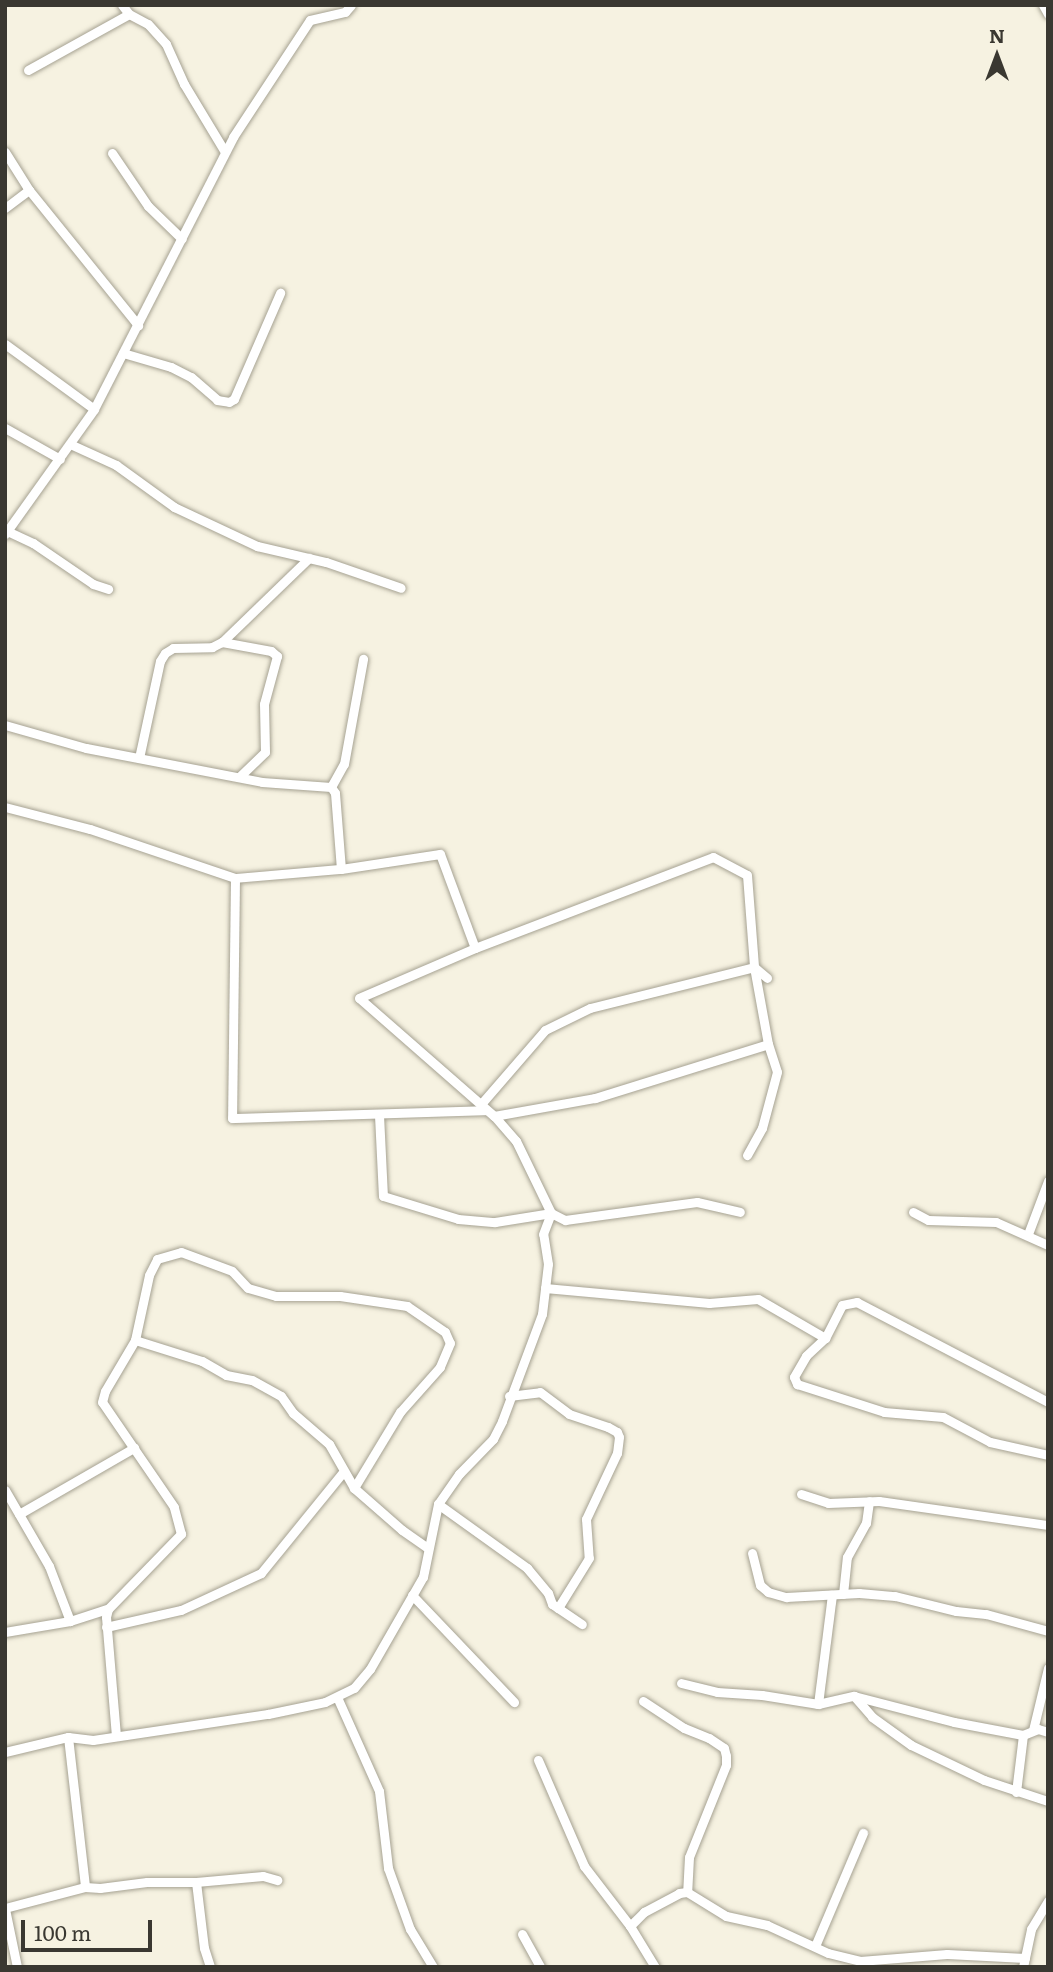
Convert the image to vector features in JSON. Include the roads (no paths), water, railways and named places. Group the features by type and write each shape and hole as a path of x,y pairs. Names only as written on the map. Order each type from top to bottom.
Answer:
{"street":[{"path":"122,5 130,15 148,24 166,44 184,84 225,152"},
{"path":"108,589 93,584 33,543 6,532 94,409 225,152 310,20 345,12 351,5"},
{"path":"1043,5 1048,13"},
{"path":"28,70 130,15"},
{"path":"5,152 29,190 138,325"},
{"path":"112,153 148,206 181,239"},
{"path":"5,208 29,190"},
{"path":"123,353 171,367 191,377 217,400 229,402 234,399 281,293"},
{"path":"5,344 94,409"},
{"path":"5,428 60,459"},
{"path":"70,444 116,465 174,507 257,546 309,558 401,588"},
{"path":"139,758 165,653 173,648 212,647 222,642 309,558"},
{"path":"222,642 271,651 276,656 264,705 265,752 239,777"},
{"path":"331,787 344,764 363,659"},
{"path":"5,725 86,748 239,777 331,787"},
{"path":"331,787 335,793 341,869"},
{"path":"5,807 90,829 234,878 341,869 440,854 475,947"},
{"path":"5,1752 68,1737 93,1740 268,1714 337,1697 354,1688 370,1669 423,1577 429,1560 428,1548 438,1504 459,1474 493,1439 542,1314 548,1264 543,1234 551,1213 516,1141 487,1110 359,998 475,947 713,857 747,875 754,967 768,1044 777,1072 762,1128 747,1155"},
{"path":"234,878 232,1118 487,1110 595,1098 768,1044"},
{"path":"754,967 768,978"},
{"path":"487,1110 545,1030 590,1008 754,967"},
{"path":"379,1115 383,1196 465,1222 495,1222 551,1213 565,1220 697,1202 740,1212"},
{"path":"1028,1234 1048,1181"},
{"path":"913,1212 928,1220 996,1222 1048,1245"},
{"path":"5,1632 69,1621 108,1609 181,1534 174,1507 102,1402 135,1340 152,1266 165,1255 181,1252 232,1271 248,1288 276,1296 340,1296 407,1306 445,1332 450,1343 436,1374 400,1412 354,1488"},
{"path":"545,1288 709,1303 758,1299 825,1338"},
{"path":"1048,1402 857,1302 842,1305 825,1338 794,1373 797,1384 884,1412 943,1417 990,1442 1048,1455"},
{"path":"135,1340 271,1389 329,1444 354,1488 402,1530 428,1548"},
{"path":"509,1395 540,1392 569,1414 608,1427 617,1432 619,1437 617,1453 586,1518 589,1558 558,1608"},
{"path":"19,1514 134,1448"},
{"path":"106,1627 181,1610 261,1573 343,1472"},
{"path":"5,1490 49,1566 69,1621"},
{"path":"801,1494 828,1503 869,1501 1048,1525"},
{"path":"843,1594 847,1557 866,1523 869,1501"},
{"path":"438,1504 527,1569 558,1608 582,1624"},
{"path":"752,1552 760,1585 768,1592 786,1597 843,1594 895,1597 956,1611 986,1614 1048,1630"},
{"path":"412,1595 514,1702"},
{"path":"818,1704 832,1595"},
{"path":"108,1609 106,1627 116,1736"},
{"path":"1033,1730 1048,1668"},
{"path":"681,1683 717,1692 762,1695 818,1704 853,1696 954,1722 1023,1735 1033,1730 1048,1732"},
{"path":"853,1696 872,1717 911,1745 1016,1793 1048,1801"},
{"path":"337,1697 379,1791 388,1868 410,1929 433,1967"},
{"path":"643,1701 684,1728 709,1738 724,1748 726,1756 726,1765 689,1857 688,1892"},
{"path":"1016,1793 1023,1735"},
{"path":"68,1737 85,1887"},
{"path":"538,1760 584,1866 630,1926 655,1967"},
{"path":"815,1946 863,1833"},
{"path":"18,1967 5,1908 85,1887 263,1876 277,1880"},
{"path":"196,1882 204,1948 210,1967"},
{"path":"630,1926 644,1912 688,1892"},
{"path":"688,1892 726,1916 767,1925 828,1953 860,1961 947,1954 1024,1962 1031,1929 1048,1901"},
{"path":"522,1934 540,1967"}]}
